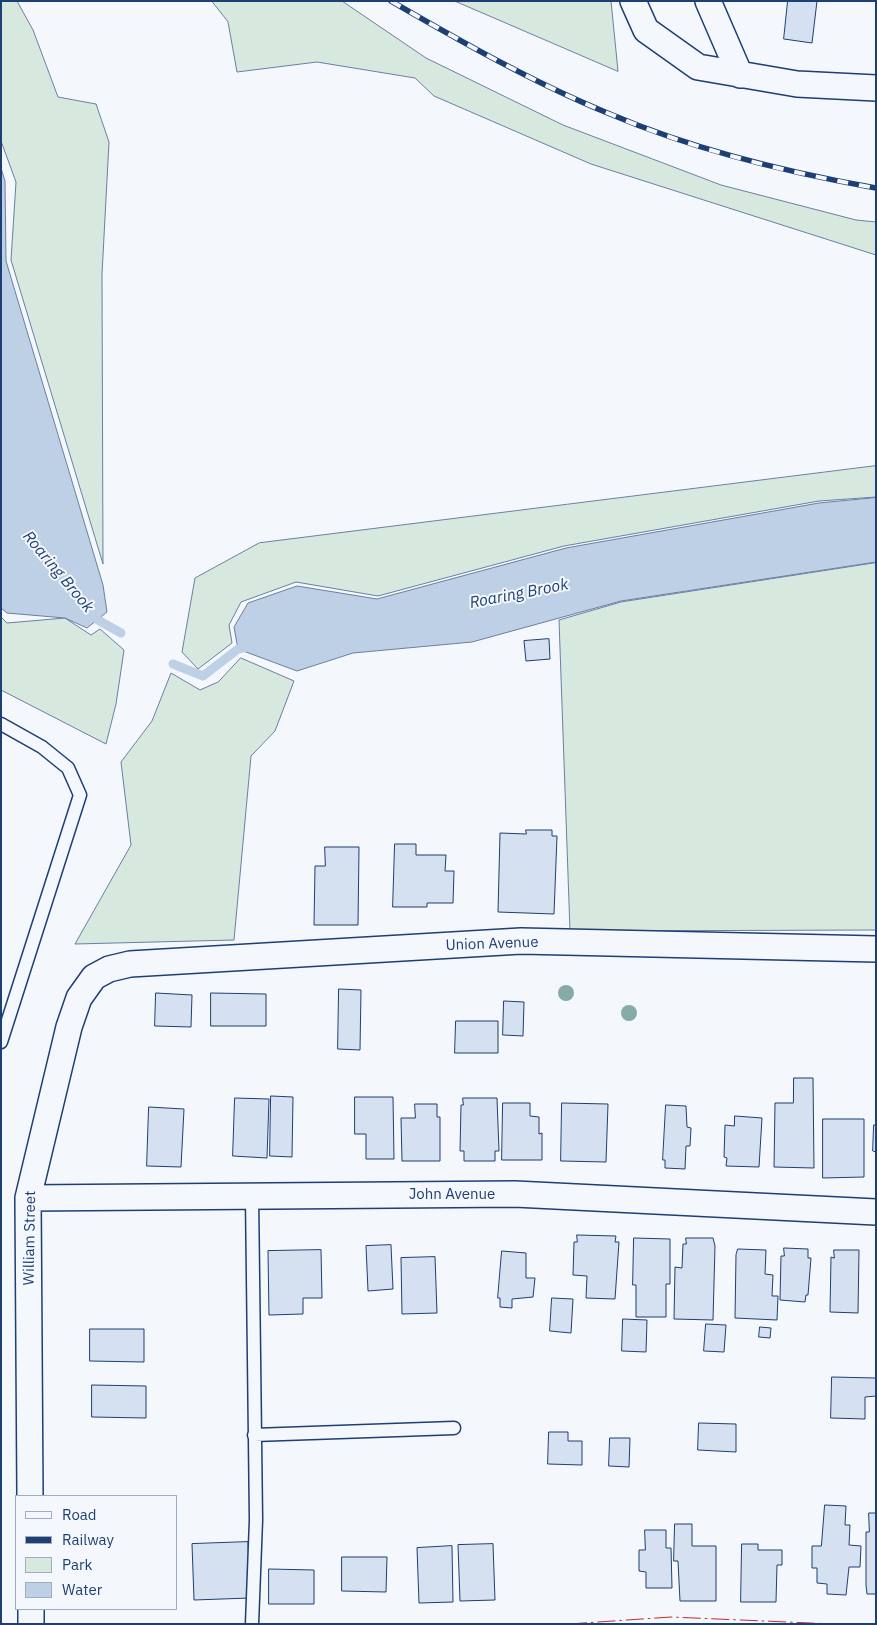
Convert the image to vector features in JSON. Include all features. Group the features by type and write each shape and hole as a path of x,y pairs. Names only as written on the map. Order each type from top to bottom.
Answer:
{"street":[{"path":"633,1 646,30 698,67 797,84 876,88"},
{"path":"708,1 740,74"},
{"name":"Union Avenue","path":"109,968 130,964 521,942 876,949"},
{"name":"William Street","path":"30,1495 28,1198 74,1012 85,987 94,977 109,968"},
{"name":"John Avenue","path":"28,1198 515,1194 876,1212"},
{"path":"31,1610 32,1624"}],"lane":[{"path":"1,724 42,747 68,768 80,795 1,1042"},
{"path":"252,1196 256,1520 252,1624"},
{"path":"254,1435 454,1428"}],"green space":[{"path":"1,1 17,1 33,30 58,97 96,104 109,142 102,274 103,564 11,260 16,182 1,141"},
{"path":"212,1 342,1 426,58 563,125 721,185 856,220 876,222 876,255 591,164 434,96 415,78 317,62 237,72 228,22"},
{"path":"455,1 611,1 618,71"},
{"path":"876,466 876,497 819,501 564,546 378,596 296,582 241,602 229,625 232,643 198,669 182,652 195,578 259,543"},
{"path":"876,563 876,930 570,931 559,620 621,602"},
{"path":"1,617 7,623 65,618 91,635 100,629 124,650 116,704 106,744 1,690"},
{"path":"241,658 294,681 275,731 251,756 234,940 75,944 131,845 121,762 152,721 171,673 200,690 218,682"}],"water":[{"path":"1,168 5,181 6,261 103,585 107,612 87,628 65,618 7,613 1,608"},
{"path":"876,498 876,562 621,601 472,642 353,653 297,671 238,649 234,627 248,603 297,586 377,599 566,548 819,503"}],"building":[{"path":"788,1 817,1 812,43 784,39"},
{"path":"549,639 550,659 526,661 524,641"},
{"path":"526,830 552,830 552,836 557,836 554,914 498,912 500,833 526,834"},
{"path":"395,844 416,844 416,855 446,855 445,871 454,871 453,903 427,903 427,907 393,907"},
{"path":"325,847 359,847 358,925 314,925 315,866 325,866"},
{"path":"339,989 361,990 360,1050 338,1049"},
{"path":"156,993 192,995 191,1027 155,1026"},
{"path":"211,993 266,994 266,1026 211,1026"},
{"path":"504,1001 524,1002 523,1036 503,1035"},
{"path":"456,1021 498,1021 498,1053 455,1053"},
{"path":"794,1078 813,1078 814,1168 774,1167 775,1103 793,1103"},
{"path":"271,1096 293,1097 292,1157 270,1156"},
{"path":"355,1097 393,1097 394,1159 366,1159 366,1134 355,1134"},
{"path":"235,1098 269,1099 267,1158 233,1156"},
{"path":"463,1098 497,1098 499,1151 495,1151 495,1161 464,1161 464,1151 460,1151 461,1105 463,1105"},
{"path":"503,1103 530,1103 530,1116 539,1117 539,1134 542,1133 542,1160 502,1160"},
{"path":"562,1103 608,1104 606,1162 561,1161"},
{"path":"415,1104 437,1104 437,1117 440,1117 440,1161 402,1161 401,1118 415,1118"},
{"path":"666,1105 686,1106 687,1127 691,1128 690,1146 686,1146 685,1169 665,1168 665,1160 663,1160"},
{"path":"149,1107 184,1109 181,1167 147,1166"},
{"path":"735,1116 762,1118 759,1167 726,1166 727,1158 724,1157 725,1125 734,1126"},
{"path":"823,1119 864,1119 864,1177 823,1178"},
{"path":"874,1125 876,1125 876,1152 873,1151"},
{"path":"577,1235 616,1236 615,1242 619,1242 615,1299 586,1298 587,1276 573,1275 574,1242 577,1242"},
{"path":"634,1238 670,1239 670,1284 666,1284 666,1317 636,1317 636,1285 633,1285"},
{"path":"686,1238 713,1238 715,1246 713,1320 674,1319 675,1267 682,1268 683,1244 686,1244"},
{"path":"391,1245 393,1289 368,1291 366,1246"},
{"path":"784,1248 808,1249 808,1258 811,1258 808,1295 806,1295 805,1302 780,1300 781,1256 784,1256"},
{"path":"738,1249 766,1250 765,1274 773,1275 772,1296 778,1296 777,1320 735,1318 736,1255"},
{"path":"321,1250 322,1298 303,1298 303,1314 269,1315 268,1251"},
{"path":"834,1250 859,1250 858,1313 830,1312 831,1257 834,1258"},
{"path":"502,1251 526,1253 526,1278 535,1278 533,1297 512,1299 512,1308 500,1307 500,1298 498,1298"},
{"path":"435,1257 437,1313 402,1314 401,1258"},
{"path":"552,1298 573,1299 571,1333 550,1331"},
{"path":"623,1319 647,1320 646,1352 622,1351"},
{"path":"706,1324 726,1325 724,1352 704,1351"},
{"path":"760,1327 771,1328 770,1338 759,1337"},
{"path":"90,1329 144,1329 144,1362 90,1361"},
{"path":"832,1377 876,1378 876,1396 865,1397 865,1419 831,1418"},
{"path":"92,1385 146,1386 146,1418 92,1417"},
{"path":"699,1423 736,1424 736,1452 698,1450"},
{"path":"549,1432 568,1432 568,1441 582,1441 582,1465 548,1464"},
{"path":"610,1438 630,1438 629,1467 609,1466"},
{"path":"825,1505 846,1506 845,1525 850,1525 849,1545 861,1546 860,1567 849,1567 846,1595 827,1594 827,1584 817,1583 817,1568 812,1568 812,1546 821,1546"},
{"path":"869,1513 876,1513 876,1594 867,1594 866,1585 866,1532 869,1532"},
{"path":"675,1524 692,1524 692,1546 716,1546 716,1601 680,1601 678,1561 674,1561"},
{"path":"645,1530 666,1530 666,1548 671,1548 672,1588 646,1588 646,1572 639,1571 639,1550 645,1550"},
{"path":"248,1542 250,1598 194,1600 192,1544"},
{"path":"493,1544 495,1600 460,1601 458,1545"},
{"path":"742,1544 758,1544 758,1550 782,1550 782,1565 777,1565 776,1602 741,1602"},
{"path":"452,1546 453,1602 419,1603 417,1548"},
{"path":"342,1557 387,1557 386,1592 342,1591"},
{"path":"269,1569 314,1570 314,1604 269,1604"}],"waterway":[{"name":"Roaring Brook","path":"91,612 98,620 121,633"},
{"name":"Roaring Brook","path":"173,664 203,676 238,649 248,647"}],"railway":[{"path":"391,1 471,47 526,75 582,102 642,127 708,149 774,167 876,188"}],"power":[{"path":"569,1624 671,1617 833,1624"}]}
